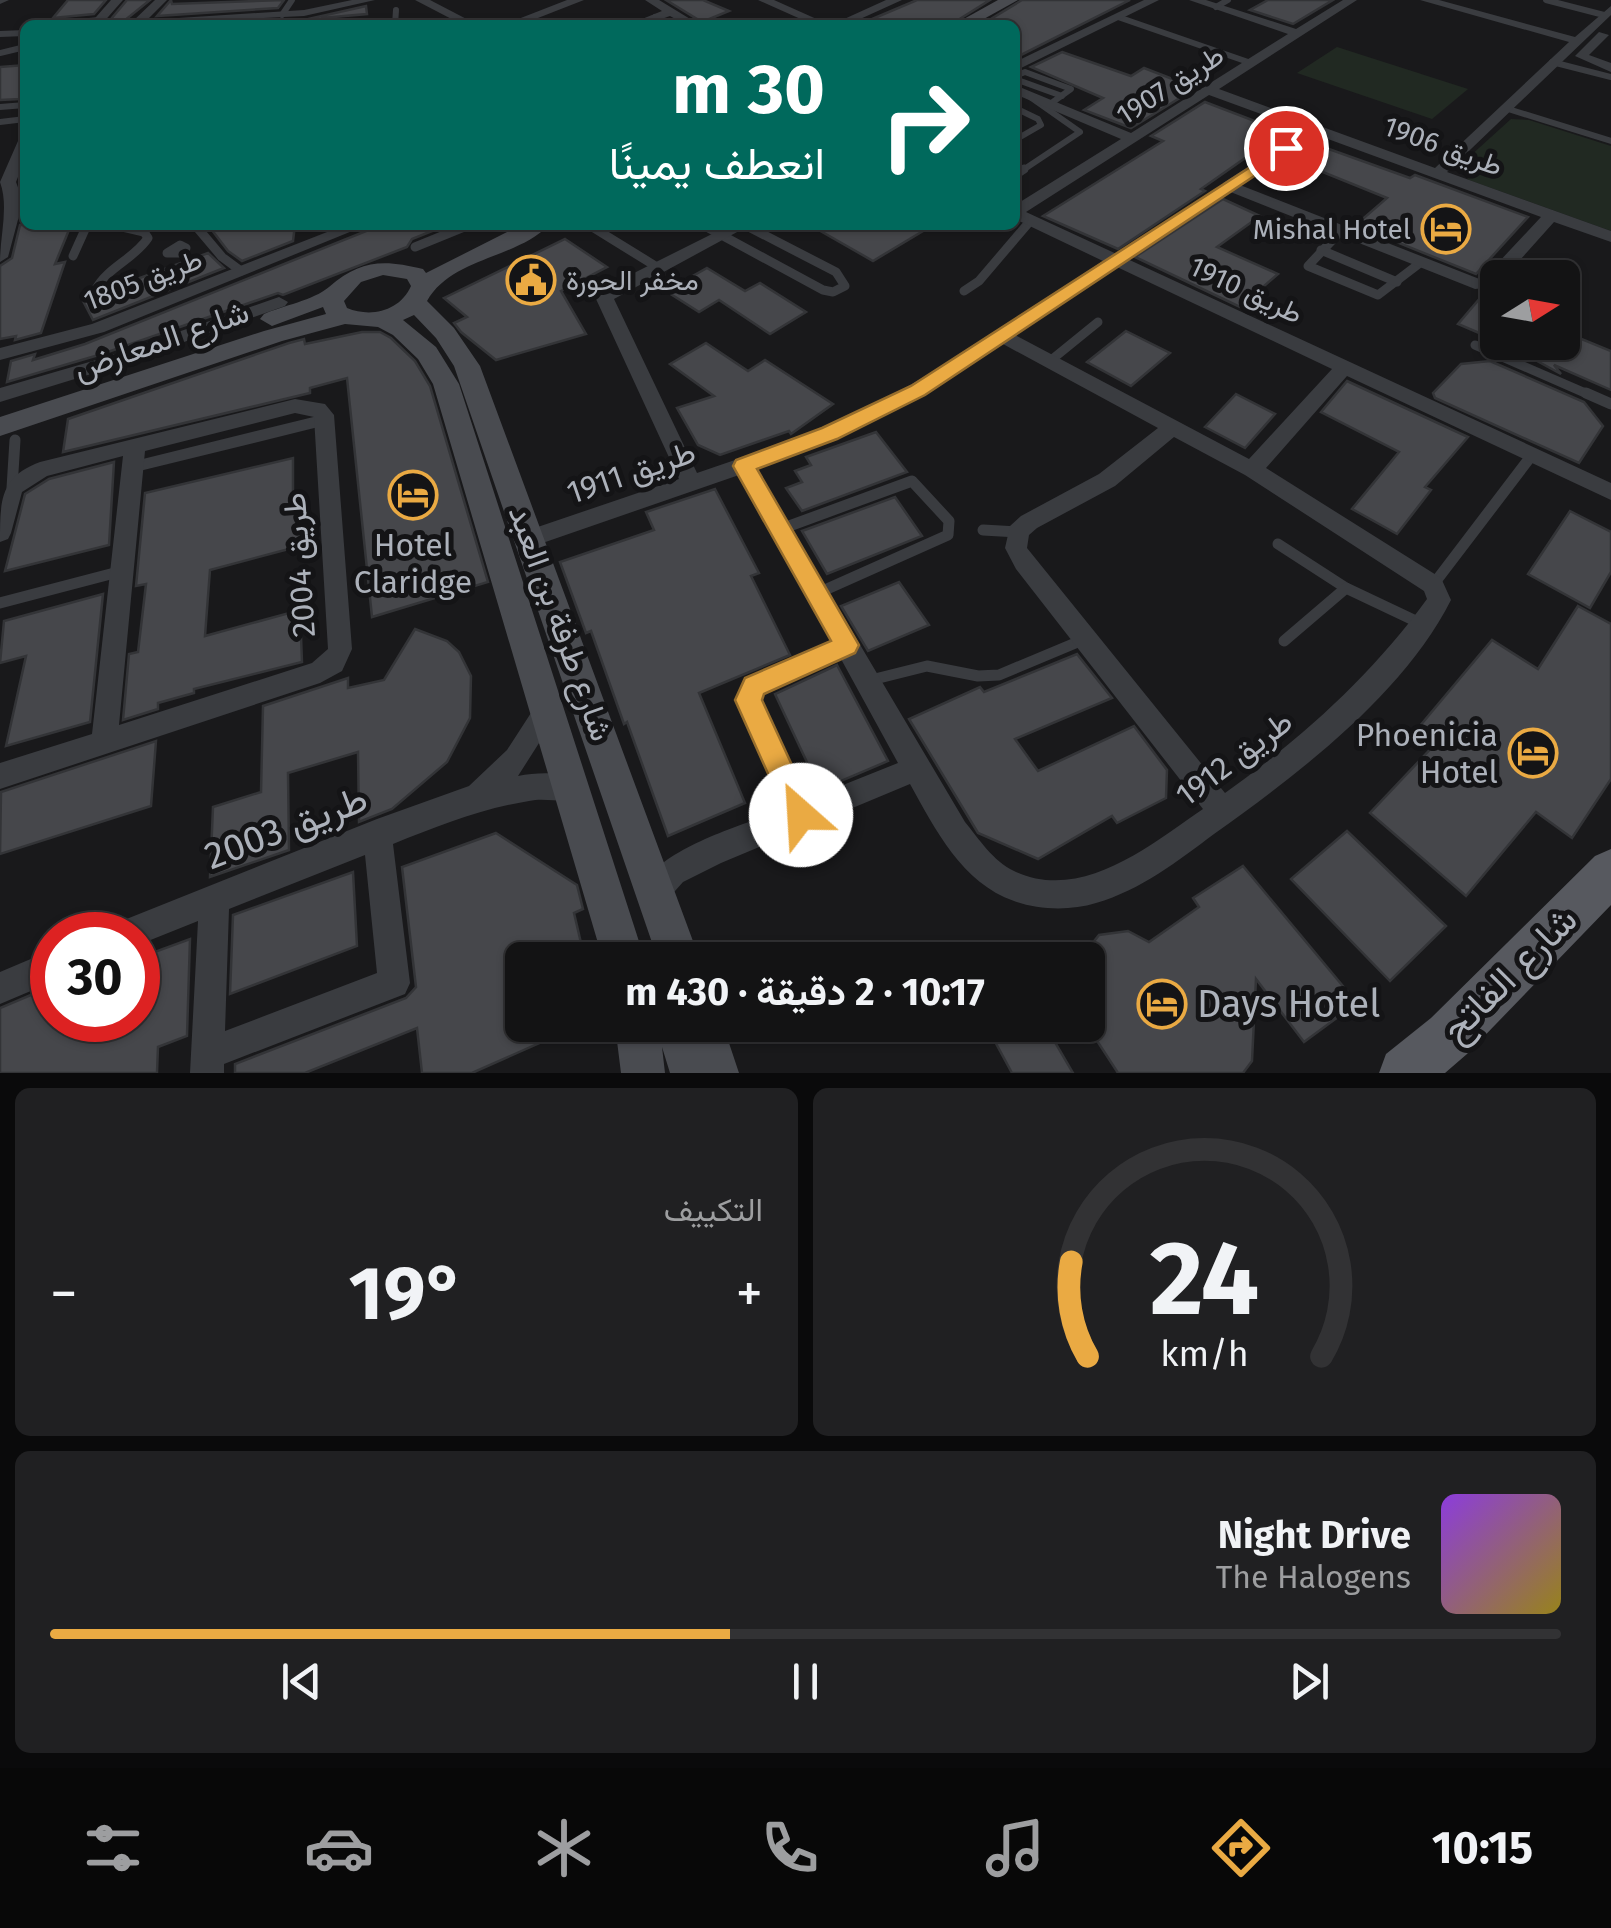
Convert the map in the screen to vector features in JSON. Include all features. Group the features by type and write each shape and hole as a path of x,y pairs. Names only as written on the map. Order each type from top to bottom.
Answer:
{"main road":[{"path":"955,20 981,0"},
{"path":"956,20 992,0"},
{"path":"957,20 1010,0"},
{"path":"500,230 445,254 366,272 342,285 339,305 380,319 452,266 528,230"},
{"name":"شارع طرفة بن العبد","path":"396,268 416,274 419,294 467,366 673,942"},
{"name":"شارع المعارض","path":"0,412 128,363 339,305"},
{"name":"شارع المعارض","path":"8,433 284,333 339,305"},
{"name":"شارع طرفة بن العبد","path":"380,319 414,338 437,365 446,384 619,942"},
{"name":"شارع الفاتح","path":"1404,1073 1449,1036 1611,872"},
{"path":"656,889 661,942"},
{"path":"639,1042 643,1073"},
{"path":"682,1042 692,1073"},
{"path":"707,1042 717,1073"}],"street":[{"path":"99,20 117,0"},
{"path":"141,20 161,0 175,0"},
{"path":"253,20 369,0"},
{"path":"427,3 451,0"},
{"path":"523,20 578,0"},
{"path":"652,0 664,18"},
{"path":"764,0 812,20"},
{"path":"1020,65 1153,0"},
{"path":"1195,0 1296,33"},
{"name":"طريق 1907","path":"1020,215 1351,0"},
{"path":"1426,0 1580,35"},
{"path":"847,20 884,2"},
{"path":"427,3 462,20"},
{"path":"327,20 328,9"},
{"path":"1438,173 1580,35 1608,18"},
{"path":"1582,59 1608,18"},
{"path":"1556,58 1582,59 1611,68"},
{"name":"طريق 1906","path":"1208,90 1611,237"},
{"path":"1020,92 1056,100 1134,138"},
{"path":"1228,186 1316,129"},
{"path":"0,256 12,196 8,182 20,163"},
{"path":"1228,186 1470,283 1490,283 1551,216"},
{"name":"طريق 1910","path":"1020,215 1611,492"},
{"path":"691,482 605,300 610,292 732,230"},
{"name":"طريق 1805","path":"0,354 85,332 242,271 321,232"},
{"name":"طريق 1911","path":"531,538 830,434 900,400 1116,260"},
{"path":"0,395 128,363 279,302"},
{"path":"1002,336 1252,470 1432,585"},
{"path":"1252,470 1345,367"},
{"name":"طريق 2004","path":"0,776 320,672 333,664 340,649 324,420 318,408 295,406 134,457 40,470 12,488"},
{"path":"1174,426 1106,480 1029,522 1015,539 1018,556 1222,812"},
{"path":"104,742 134,457"},
{"name":"طريق 1912","path":"744,466 916,768 979,863 1002,881 1033,891 1087,891 1123,880 1222,812 1333,726 1423,625 1440,600 1432,585"},
{"path":"0,533 12,488"},
{"path":"801,815 748,700 754,686 846,645"},
{"name":"طريق 2003","path":"476,797 517,759 549,707"},
{"path":"656,889 682,867 916,768"},
{"name":"طريق 2003","path":"160,921 476,797 536,786 574,789"},
{"path":"214,898 208,1064 394,982 377,834"},
{"path":"0,988 30,975"}],"lane":[{"path":"282,14 292,0"},
{"path":"1216,7 1228,0"},
{"path":"1546,0 1608,18"},
{"path":"395,20 396,10"},
{"path":"1118,17 1251,62"},
{"path":"1556,58 1611,76"},
{"path":"1020,81 1056,100"},
{"path":"1020,92 1038,109 1073,124 1080,132 1020,172"},
{"path":"1505,108 1611,141"},
{"path":"1020,111 1041,125 1020,137"},
{"path":"1116,260 1228,186"},
{"path":"73,256 84,230"},
{"path":"132,230 146,234 143,247"},
{"path":"199,230 222,257 242,271"},
{"path":"415,247 457,230"},
{"path":"597,230 657,267"},
{"path":"712,230 823,290 834,292 845,286 836,272 754,230"},
{"path":"964,291 979,280 1011,230"},
{"path":"1340,231 1308,266 1374,294 1384,294 1420,263"},
{"path":"96,290 101,279 143,247 170,248"},
{"path":"1322,250 1397,282"},
{"path":"1050,361 1098,322"},
{"path":"1475,345 1611,404"},
{"path":"8,433 12,488"},
{"path":"1432,585 1532,455"},
{"path":"781,529 912,481 949,521 948,535 818,593"},
{"path":"983,530 1018,532"},
{"path":"1278,544 1346,588 1423,625"},
{"path":"0,602 122,570"},
{"path":"1284,641 1346,588"},
{"path":"867,682 926,666 978,676 999,675 1085,639"}],"shaded area":[{"path":"1337,47 1468,89 1432,119 1297,73"},
{"path":"1511,119 1529,120 1611,146 1611,231 1469,180 1458,167"}],"building":[{"path":"68,0 106,0 94,14 53,18"},
{"path":"127,0 150,0 125,20 110,20"},
{"path":"171,0 172,4 284,0 278,8 157,16"},
{"path":"666,0 703,0 729,11 699,20"},
{"path":"917,0 990,0 958,20 870,20"},
{"path":"1022,0 1130,0 1020,55 1020,20 989,20"},
{"path":"1268,0 1333,0 1293,24 1250,10"},
{"path":"366,6 367,14 304,20"},
{"path":"1062,52 1131,76 1144,68 1196,88 1131,128 1084,110 1103,98 1031,67"},
{"path":"20,65 20,99 0,100 0,67"},
{"path":"1205,102 1291,135 1268,150 1261,147 1201,189 1205,191 1118,249 1043,216 1163,141 1151,136"},
{"name":"Mishal Hotel","path":"1312,143 1410,178 1415,175 1528,217 1489,260 1480,260 1476,274 1358,223 1387,198 1288,158"},
{"path":"1223,199 1260,216 1217,247 1278,274 1240,307 1135,257"},
{"path":"20,225 20,230 69,230 55,264 65,262 41,333 15,340 16,336 0,339 0,266 12,258"},
{"path":"212,230 294,230 293,241 242,261 228,251"},
{"path":"369,230 434,230 412,239 407,247 283,295 278,293 102,354 7,382 11,361 35,354 33,360 85,344"},
{"path":"819,230 925,230 873,261"},
{"name":"مخفر الحورة","path":"565,239 607,267 561,291 586,334 496,360 461,332 454,323 467,317 444,298"},
{"path":"208,253 224,268 93,320 82,299 99,297 104,291"},
{"path":"707,268 745,291 760,283 806,312 770,334 719,300 699,312 666,291"},
{"path":"1480,298 1480,333 1458,324"},
{"path":"1126,331 1170,353 1131,386 1087,362"},
{"path":"380,332 391,338 415,361 430,386 488,582 372,617 347,378 310,388 310,393 63,452 68,419 289,343 304,339 305,344"},
{"path":"1580,338 1611,351 1611,390 1554,365 1561,374 1535,360 1580,360"},
{"path":"706,343 748,371 765,360 833,404 791,434 789,431 720,455 698,445 677,408 714,396 670,364"},
{"path":"1490,361 1584,402 1603,426 1579,463 1435,398 1433,393 1461,364"},
{"path":"1347,381 1468,437 1425,487 1431,490 1397,534 1352,509 1399,452 1321,412"},
{"path":"1236,394 1275,414 1245,448 1205,427"},
{"path":"876,432 907,472 802,511 786,488 802,482 795,471 811,465 806,457"},
{"path":"293,458 293,510 299,509 300,546 210,570 205,636 300,610 302,662 194,689 194,693 158,703 158,709 123,720 129,654 138,652 146,584 136,586 145,493"},
{"path":"114,462 109,545 5,571 25,494 49,479"},
{"path":"715,489 759,573 751,576 790,655 699,693 745,803 668,836 627,722 624,724 591,631 586,633 560,562 654,530 646,512"},
{"path":"895,497 922,536 827,574 802,531"},
{"path":"1570,511 1611,532 1611,572 1590,608 1528,574"},
{"path":"899,582 929,625 868,651 841,606"},
{"path":"103,594 90,722 6,746 26,656 0,663 4,621"},
{"path":"1578,606 1611,624 1611,779 1572,838 1536,812 1466,896 1370,813 1438,741 1419,727 1492,640 1538,669"},
{"path":"415,629 447,641 459,652 471,676 470,718 447,762 392,809 359,822 358,752 288,773 289,850 210,877 213,807 261,792 263,706 348,678 348,688 384,680"},
{"path":"1077,654 1112,698 1015,739 1038,771 1134,726 1167,770 1166,798 1117,823 1112,816 1038,859 978,833 909,719 980,687 984,692"},
{"path":"837,665 888,761 820,790 775,694"},
{"path":"156,741 151,806 0,854 1,792"},
{"path":"1347,831 1446,926 1390,981 1291,879"},
{"path":"496,833 577,885 583,909 574,913 581,942 505,942 505,1042 542,1042 472,1073 422,1073 417,1028 305,1073 235,1073 235,1064 406,998 416,987 402,867"},
{"path":"1243,866 1357,1003 1304,1042 1256,979 1252,1061 1243,1073 1118,1073 1098,1042 1105,1042 1105,942 1094,942 1099,935 1128,931 1149,942 1199,907 1193,898"},
{"path":"353,872 357,946 230,994 233,915"},
{"path":"190,939 187,1036 158,1047 157,1073 0,1073 0,1008 30,995 30,1042 160,1042 160,950"},
{"path":"995,1042 1055,1042 1073,1073 1012,1073"}],"place":[{"name":"Mishal Hotel","path":"1446,229"},
{"name":"مخفر الحورة","path":"531,280"},
{"name":"Hotel Claridge","path":"413,495"},
{"name":"Phoenicia Hotel","path":"1533,753"},
{"name":"Days Hotel","path":"1162,1004"}],"route":[{"path":"801,815 748,700 754,686 846,645 744,466 830,434 918,390 1286,148"}]}
